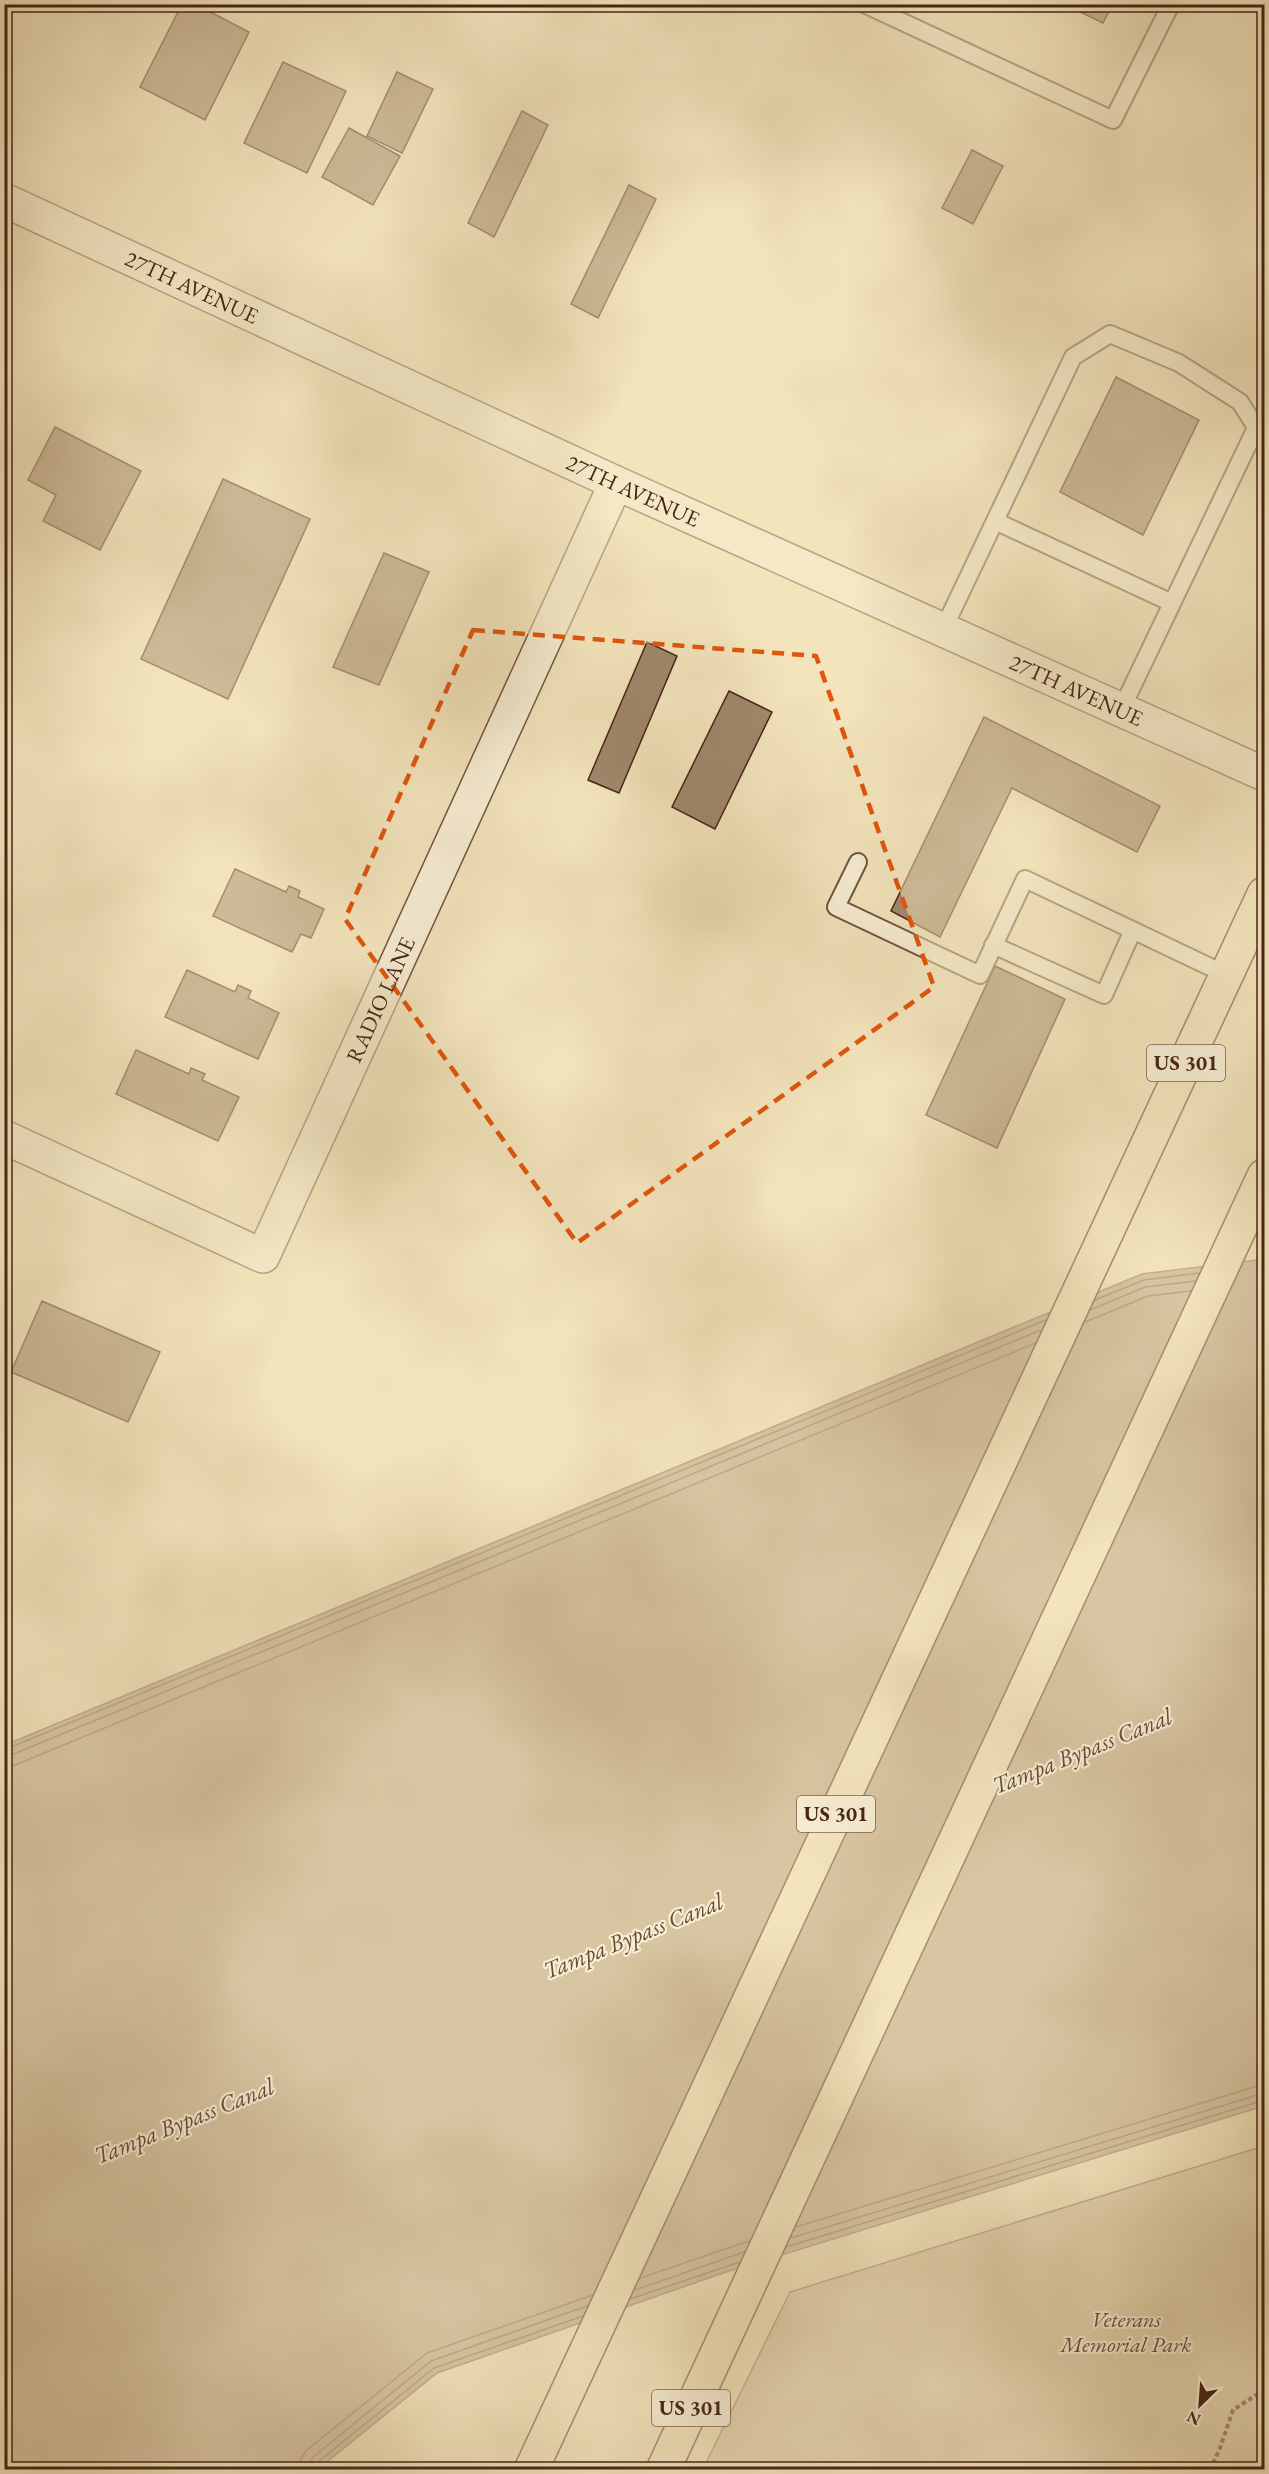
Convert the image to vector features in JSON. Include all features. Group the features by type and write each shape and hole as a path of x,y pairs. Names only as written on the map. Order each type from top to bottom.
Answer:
{"main road":[{"name":"US 301","path":"531,2469 1264,894"},
{"name":"US 301","path":"663,2469 1262,1182"}],"street":[{"name":"27TH AVENUE","path":"4,200 616,483 1264,774"},
{"name":"RADIO LANE","path":"4,1137 263,1256 616,483"}],"lane":[{"path":"864,4 1113,120 1171,4"},
{"path":"943,630 1073,357 1110,334 1179,363 1240,402 1260,434 1172,603 1121,710"},
{"path":"995,521 1172,603"},
{"path":"858,862 836,907 980,975 1025,879 1227,975"},
{"path":"993,945 1104,995 1133,930"}],"path":[{"path":"1210,2469 1233,2410 1264,2390"}],"highlighted area":[{"path":"473,630 816,656 934,987 577,1243 345,919"}],"green space":[{"name":"Veterans Memorial Park","path":"1264,2146 1264,2469 703,2469 790,2292"}],"water":[{"name":"Tampa Bypass Canal","path":"1264,1259 1264,2106 723,2273 437,2373 318,2469 5,2470 5,1745 1142,1274"}],"building":[{"path":"182,4 195,4 249,32 205,120 140,87"},
{"path":"1064,4 1113,4 1103,23"},
{"path":"283,62 346,91 307,173 244,143"},
{"path":"397,72 433,89 402,153 367,136"},
{"path":"522,111 548,125 494,237 468,223"},
{"path":"349,128 400,156 373,205 322,177"},
{"path":"972,150 1003,166 973,224 942,208"},
{"path":"629,185 656,199 598,318 571,304"},
{"path":"1116,377 1199,420 1143,535 1060,492"},
{"path":"55,427 141,471 100,550 43,521 56,495 28,480"},
{"path":"223,479 310,519 228,699 141,659"},
{"path":"384,553 429,572 379,685 333,667"},
{"path":"647,642 677,656 619,793 588,780"},
{"path":"729,691 772,712 715,829 672,807"},
{"path":"984,717 1160,806 1137,852 1012,788 940,937 891,911"},
{"path":"235,869 286,892 289,886 300,891 298,897 324,909 311,938 301,934 292,952 213,916"},
{"path":"995,966 1065,999 997,1148 926,1115"},
{"path":"187,970 235,992 238,985 251,991 248,998 279,1013 258,1059 165,1017"},
{"path":"136,1050 189,1074 191,1068 205,1074 202,1080 239,1097 218,1141 116,1094"},
{"path":"42,1301 160,1352 128,1422 11,1372"}]}
